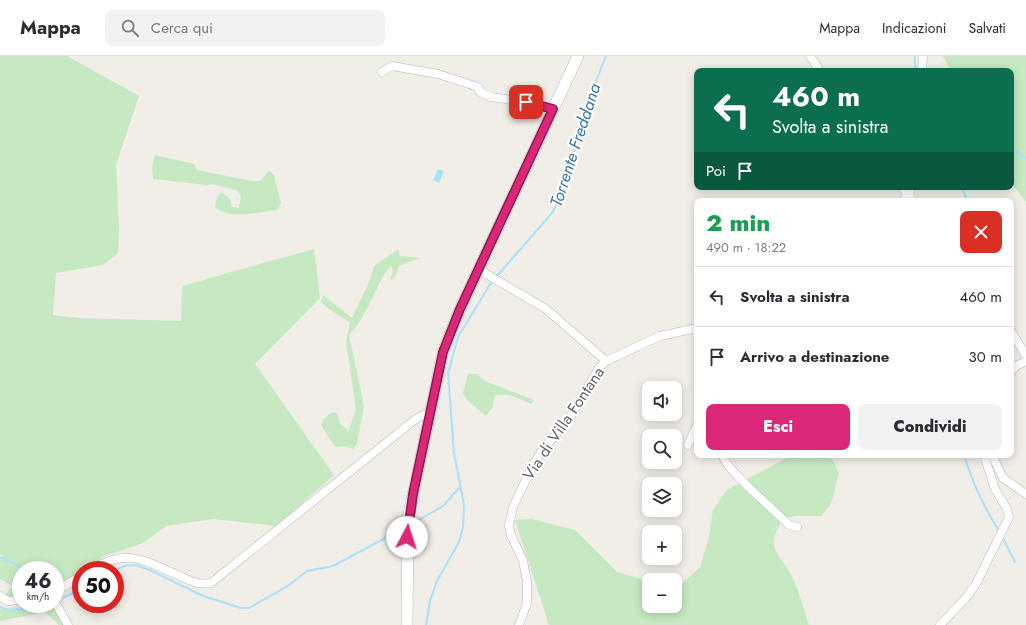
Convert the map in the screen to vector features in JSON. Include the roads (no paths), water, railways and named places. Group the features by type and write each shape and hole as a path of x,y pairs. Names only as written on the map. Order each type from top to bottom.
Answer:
{"main road":[{"path":"407,625 408,519 429,412 443,352 478,269 578,56"}],"street":[{"path":"810,56 818,68"},
{"path":"922,56 922,68"},
{"path":"382,72 392,66 438,74 478,87 480,92 491,97 526,102 553,109"},
{"path":"478,269 510,286 546,309 606,361"},
{"name":"Via di Villa Fontana","path":"519,625 527,603 528,581 522,561 511,536 509,526 513,507 525,479 541,452 569,419 599,368 606,361 660,336 694,329"},
{"path":"1014,342 1020,363"},
{"path":"112,561 127,556 134,557 148,561 199,584 211,583 417,418 429,412"},
{"path":"688,445 694,432"},
{"path":"724,458 725,463 734,473 789,524 797,527"},
{"path":"940,625 964,600 976,584 1009,517 1007,509 995,489 985,458"},
{"path":"993,458 1003,478 1026,494"},
{"path":"0,596 8,601 12,601"},
{"path":"61,613 68,625"}],"water":[{"path":"438,169 444,171 439,183 433,180"}],"waterway":[{"name":"Torrente Freddana","path":"495,278 553,212 564,187 587,104 606,56"},
{"path":"915,56 915,68"},
{"path":"1014,149 1026,158"},
{"path":"962,190 966,198"},
{"name":"Torrente Freddana","path":"426,625 430,601 437,581 459,542 463,527 464,505 454,453 448,373 458,337 492,281"},
{"path":"965,458 979,494 999,531"},
{"path":"412,524 443,506 460,487"},
{"path":"124,566 135,565 150,570 203,596 241,608 249,608 286,587 307,571 333,566 404,528"},
{"path":"1004,540 1015,562"},
{"path":"0,557 12,563"},
{"path":"64,597 72,593"},
{"path":"0,607 12,611"}]}
